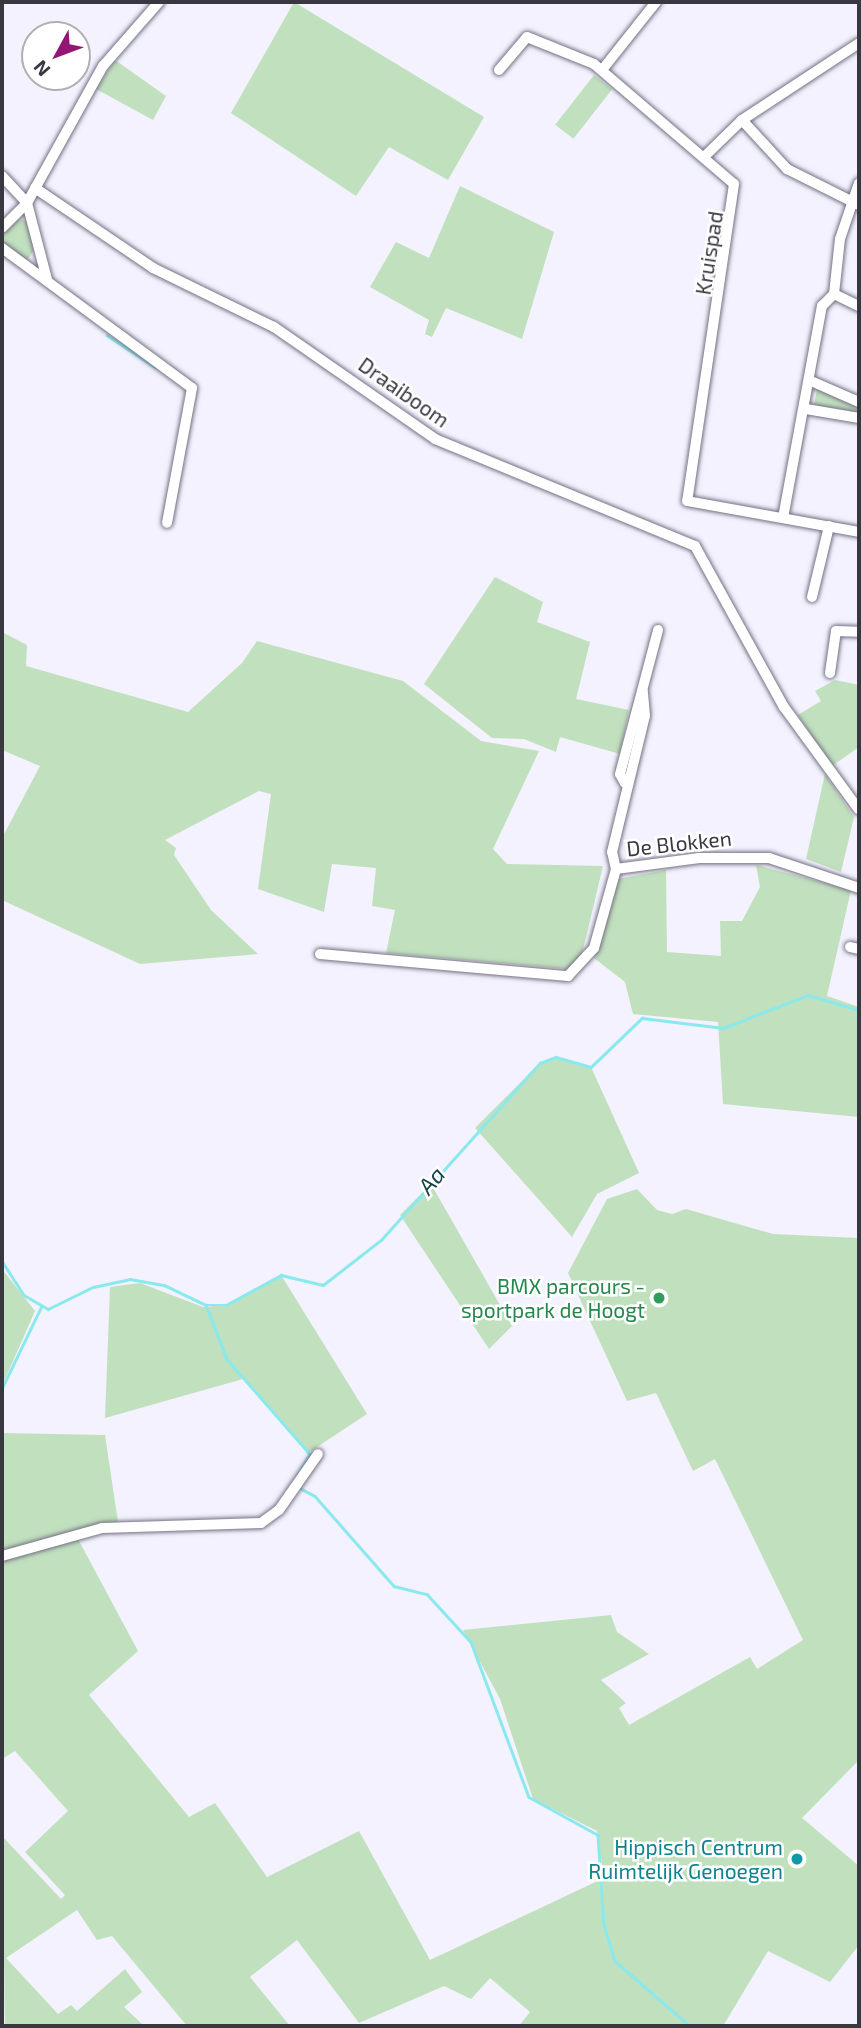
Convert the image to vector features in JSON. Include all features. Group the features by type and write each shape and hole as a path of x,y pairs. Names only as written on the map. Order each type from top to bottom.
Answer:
{"street":[{"path":"2,228 27,203 103,66 159,2"},
{"path":"602,70 656,2"},
{"name":"Kruispad","path":"499,71 527,37 602,70 706,155 737,191 687,500 783,518"},
{"path":"706,155 742,120 859,43"},
{"path":"742,120 787,169 854,203"},
{"path":"2,176 27,203 48,282"},
{"path":"859,183 834,294 822,306 811,381 783,518 859,532"},
{"name":"Draaiboom","path":"35,188 153,268 274,327 444,444 695,545 785,707 859,810"},
{"path":"2,248 116,338 192,388 167,523"},
{"path":"834,294 859,306"},
{"path":"811,381 859,402"},
{"path":"806,408 859,418"},
{"path":"812,597 829,526"},
{"path":"616,869 612,852 625,783 645,716 643,691 658,630"},
{"path":"830,673 836,631 859,632"},
{"name":"De Blokken","path":"320,954 568,976 594,948 616,869 699,858 769,858 859,888"},
{"path":"2,1556 102,1528 261,1523 279,1510 318,1454"}],"green space":[{"path":"294,2 484,117 448,180 389,147 356,196 231,113"},
{"path":"115,60 166,96 153,120 96,89"},
{"path":"594,75 612,89 573,139 555,125"},
{"path":"460,186 554,232 522,339 446,308 432,337 425,334 429,320 370,287 396,242 429,258"},
{"path":"20,219 29,222 34,250 26,262 2,246 2,232"},
{"path":"817,389 859,405 859,415 814,405"},
{"path":"495,577 543,602 537,622 590,642 576,699 629,710 620,754 560,737 556,752 524,739 492,738 424,684"},
{"path":"2,632 27,645 26,666 188,712 242,663 257,641 403,681 481,741 539,751 493,849 507,864 603,866 581,958 567,969 386,953 395,910 372,906 376,868 332,864 324,912 258,889 271,794 259,791 165,840 176,848 174,855 211,910 258,954 140,964 2,900 2,838 40,766 2,750"},
{"path":"835,680 859,685 859,747 832,766 798,715 821,701 815,691"},
{"path":"825,774 854,817 841,872 806,859"},
{"path":"756,865 851,890 827,996 859,1007 859,1117 723,1104 718,1022 633,1014 625,982 594,958 617,879 666,870 667,952 721,956 720,921 742,921 760,887"},
{"path":"556,1057 591,1067 639,1173 597,1194 572,1237 475,1128 540,1063"},
{"path":"431,1184 512,1326 489,1349 400,1215"},
{"path":"637,1189 657,1210 672,1214 686,1209 773,1234 859,1238 859,1760 802,1818 859,1866 859,1945 830,1982 768,1951 723,2026 519,2026 530,2012 490,1978 471,1999 444,1986 359,2023 297,1940 250,1977 290,2026 187,2026 112,1936 97,1940 77,1910 6,1958 58,2014 71,2005 77,2011 125,1969 142,1992 124,2007 144,2026 5,2026 2,1836 61,1899 65,1895 25,1852 68,1811 15,1751 2,1759 2,1561 78,1539 138,1651 89,1695 189,1817 215,1803 267,1877 359,1831 430,1960 604,1878 597,1831 533,1799 500,1699 463,1630 611,1615 617,1632 649,1654 601,1680 626,1703 619,1708 629,1725 750,1657 757,1669 803,1640 715,1459 693,1471 656,1393 627,1401 568,1273 607,1199"},
{"path":"2,1269 35,1311 2,1386"},
{"path":"281,1275 367,1414 308,1453 243,1379 105,1418 110,1287 140,1283 203,1307 226,1305"},
{"path":"2,1433 105,1435 118,1522 2,1553"}],"waterway":[{"path":"107,335 155,367"},
{"name":"Aa","path":"2,1261 24,1295 48,1309 93,1287 130,1279 164,1285 206,1305 226,1305 281,1275 323,1285 381,1240 540,1063 556,1057 591,1067 642,1018 723,1028 808,995 859,1010"},
{"path":"206,1305 227,1359 310,1454 293,1484"},
{"path":"2,1388 41,1307"},
{"path":"298,1487 315,1496 394,1586 427,1594 471,1642 529,1797 598,1835 604,1925 615,1961 690,2026"}],"place":[{"name":"BMX parcours - sportpark de Hoogt","path":"659,1298"},
{"name":"Hippisch Centrum Ruimtelijk Genoegen","path":"797,1859"}]}
